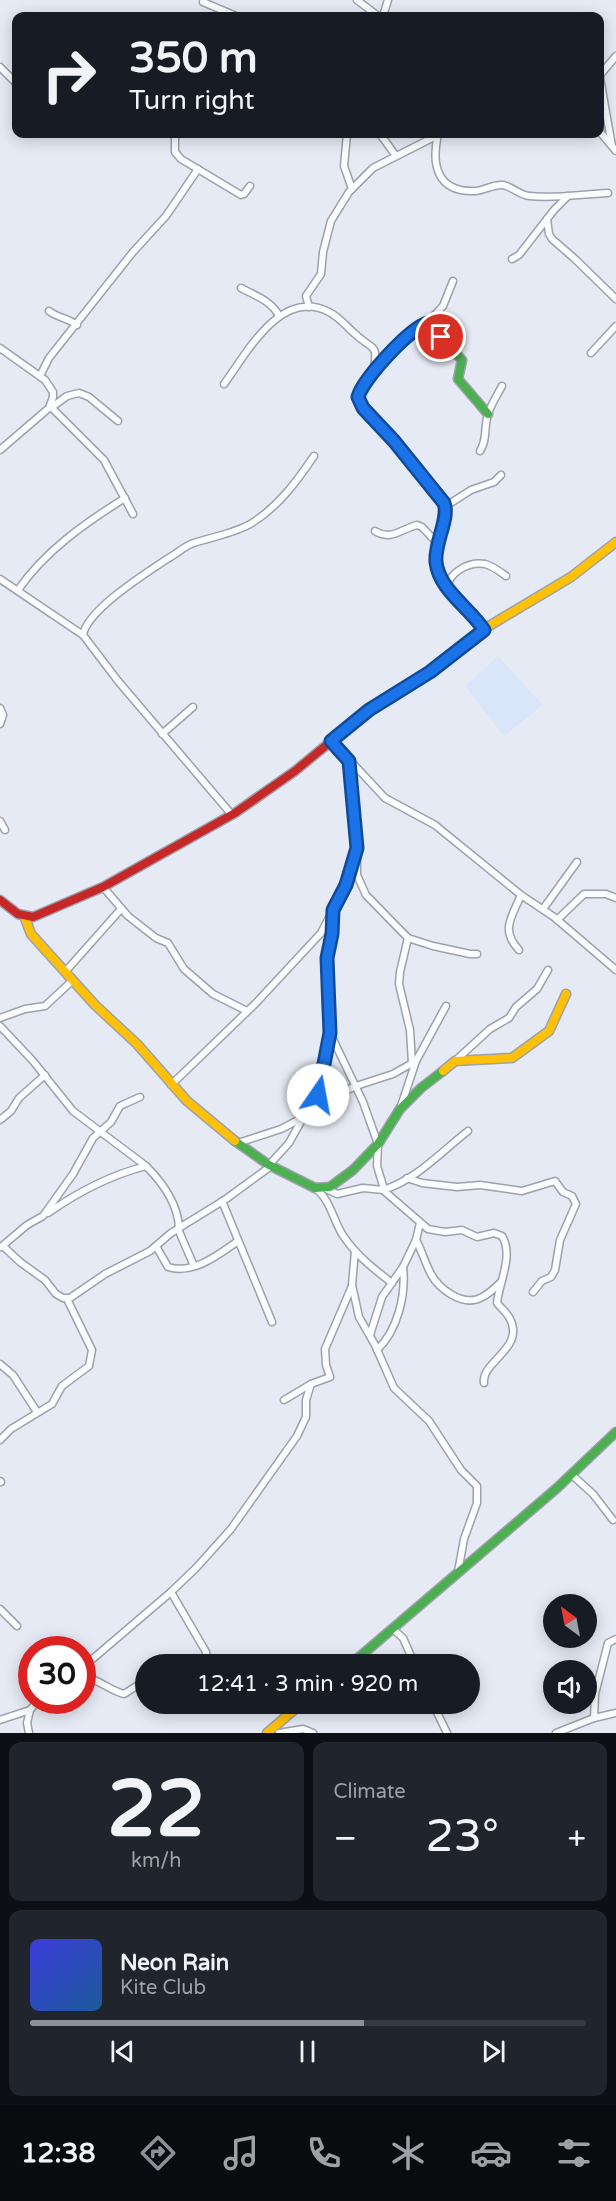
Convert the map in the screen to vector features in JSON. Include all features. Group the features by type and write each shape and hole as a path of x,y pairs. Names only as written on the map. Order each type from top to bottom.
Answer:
{"street":[{"path":"357,0 373,12"},
{"path":"203,3 226,12"},
{"path":"604,71 616,56"},
{"path":"0,68 12,79"},
{"path":"604,97 614,149"},
{"path":"604,137 614,149"},
{"path":"175,138 176,154 198,169 241,195 250,186"},
{"path":"347,138 344,166 352,189"},
{"path":"383,138 396,156"},
{"path":"309,307 306,296 321,274 322,252 332,221 352,189 373,168 431,138"},
{"path":"438,138 434,151 436,169 445,182 452,186 473,191 502,185 528,196 608,193"},
{"path":"40,376 49,358 133,252 166,216 198,169"},
{"path":"512,259 524,250 568,196"},
{"path":"547,219 552,239 616,299"},
{"path":"446,506 394,441 359,402 359,391 408,333 427,323 443,306 453,281"},
{"path":"241,288 262,298 279,316"},
{"path":"224,384 267,326 279,316 295,309 309,307 319,308 332,314 375,349 377,353 372,374"},
{"path":"49,311 56,316 67,318 76,325"},
{"path":"427,323 462,360 458,379 488,414"},
{"path":"591,353 616,326"},
{"path":"0,348 50,385 53,392 51,407"},
{"path":"480,451 486,440 484,430 488,414 502,386"},
{"path":"0,450 51,407 67,396 79,393 89,397 118,422"},
{"path":"51,407 104,460 133,514"},
{"path":"83,635 90,621 142,574 188,545 250,524 291,489 314,456"},
{"path":"484,630 476,617 447,587 438,569 437,543 446,506 471,490 494,482 501,475"},
{"path":"18,590 33,571 75,531 125,498"},
{"path":"375,531 383,536 391,536 417,525 422,527 437,543"},
{"path":"0,900 25,918 31,919 103,887 232,815 295,771 369,710 430,672 484,630 571,577 616,542"},
{"path":"447,587 453,574 474,564 494,567 506,576"},
{"path":"0,579 83,635 162,734 232,815"},
{"path":"162,734 193,707"},
{"path":"0,708 3,715 0,724"},
{"path":"331,741 385,798 435,825 521,895 557,920 616,970"},
{"path":"349,761 357,848 357,875 366,895 408,938 433,946 477,954"},
{"path":"0,821 5,830"},
{"path":"171,1085 247,1011 321,933 346,885 357,848"},
{"path":"543,909 577,862"},
{"path":"103,887 121,909 156,938 168,943 184,969 213,994 247,1011"},
{"path":"557,920 584,894 606,894 616,898"},
{"path":"519,950 511,941 508,932 521,895"},
{"path":"65,972 121,909"},
{"path":"315,1105 321,1086 330,1033 327,958 332,934 333,910"},
{"path":"25,918 36,940 95,1005 137,1044 171,1085 238,1143 270,1165 337,1194 363,1188 383,1190 407,1178 468,1131"},
{"path":"408,938 399,984 410,1030 414,1062"},
{"path":"320,1188 341,1180 378,1144 400,1109 420,1088 455,1061 490,1029 508,1018 516,1007 537,989 548,970"},
{"path":"0,1018 25,1009 45,1006 73,980"},
{"path":"455,1061 512,1058 520,1054 549,1031 566,994"},
{"path":"400,1109 414,1062 446,1006"},
{"path":"0,1026 45,1075 73,1111 146,1166 175,1204 178,1228 194,1266"},
{"path":"330,1033 356,1086 378,1144 377,1166 383,1190 420,1223 436,1232 462,1230 477,1237 499,1233 504,1239 502,1281 497,1303 509,1317 513,1332 505,1351 485,1373 484,1383"},
{"path":"238,1143 282,1129 304,1116 315,1105 356,1086 393,1074 414,1062"},
{"path":"0,1120 45,1075"},
{"path":"43,1216 74,1174 88,1144 111,1122 120,1106 140,1097"},
{"path":"67,1299 105,1274 156,1246 178,1228 222,1201 270,1165 289,1143 304,1116"},
{"path":"0,1440 37,1412 52,1404 62,1386 85,1371 92,1361 92,1350 67,1299 56,1294 45,1280 1,1247 27,1225 74,1195 146,1166"},
{"path":"407,1178 422,1183 457,1187 480,1185 522,1191 555,1181 563,1192 572,1196 576,1204 560,1240 555,1270 533,1292"},
{"path":"320,1188 338,1227 355,1251 368,1265 392,1283"},
{"path":"222,1201 273,1322"},
{"path":"370,1335 382,1297 403,1267 416,1240 420,1223"},
{"path":"416,1240 433,1277 459,1298 478,1299 492,1291 502,1281"},
{"path":"156,1246 168,1267 177,1269 209,1260 238,1241"},
{"path":"355,1251 352,1286 359,1317 370,1335 394,1388 424,1414 461,1470 477,1486 477,1503 464,1539 458,1572"},
{"path":"377,1350 386,1342 394,1325 404,1281 403,1267"},
{"path":"284,1400 311,1384 330,1377 326,1365 325,1349 352,1286"},
{"path":"0,1364 13,1375 37,1412"},
{"path":"96,1656 171,1592 217,1546 297,1436 306,1417 306,1400 311,1384"},
{"path":"363,1654 572,1475 616,1432"},
{"path":"572,1475 593,1494 613,1520"},
{"path":"171,1592 206,1654"},
{"path":"0,1609 17,1626"},
{"path":"393,1629 403,1638 410,1654"},
{"path":"594,1718 595,1694 608,1643 616,1639"},
{"path":"96,1680 124,1694 135,1687"},
{"path":"556,1733 594,1718 616,1713"},
{"path":"0,1720 18,1714"},
{"path":"29,1714 27,1723 29,1733"},
{"path":"269,1733 291,1714"},
{"path":"438,1714 447,1733"},
{"path":"279,1733 303,1729 313,1733"}],"shaded area":[{"path":"498,656 543,705 504,736 465,686"}],"traffic: fast":[{"path":"484,629 452,593 439,573 437,550 444,521 444,503 394,441 363,408 358,397 359,391 389,353 407,336 427,323 462,360 458,379 488,414"},
{"path":"235,1141 269,1165 315,1188 330,1187 353,1170 378,1144 400,1109 421,1088 443,1071"},
{"path":"363,1654 557,1488 616,1432"}],"traffic: slow":[{"path":"429,673 484,629 571,577 616,542"},
{"path":"25,918 31,934 95,1005 137,1044 187,1101 235,1141"},
{"path":"443,1071 455,1061 512,1058 549,1031 566,994"},
{"path":"267,1733 289,1714"}],"traffic: jam":[{"path":"0,900 18,914 33,917 103,887 235,813 295,771 369,710 429,673"}],"route":[{"path":"318,1095 330,1033 326,980 333,910 346,885 357,848 349,761 331,741 369,710 430,672 484,630 476,617 447,587 438,569 437,543 446,506 394,441 363,408 358,397 359,391 408,333 427,323 441,337"}]}
